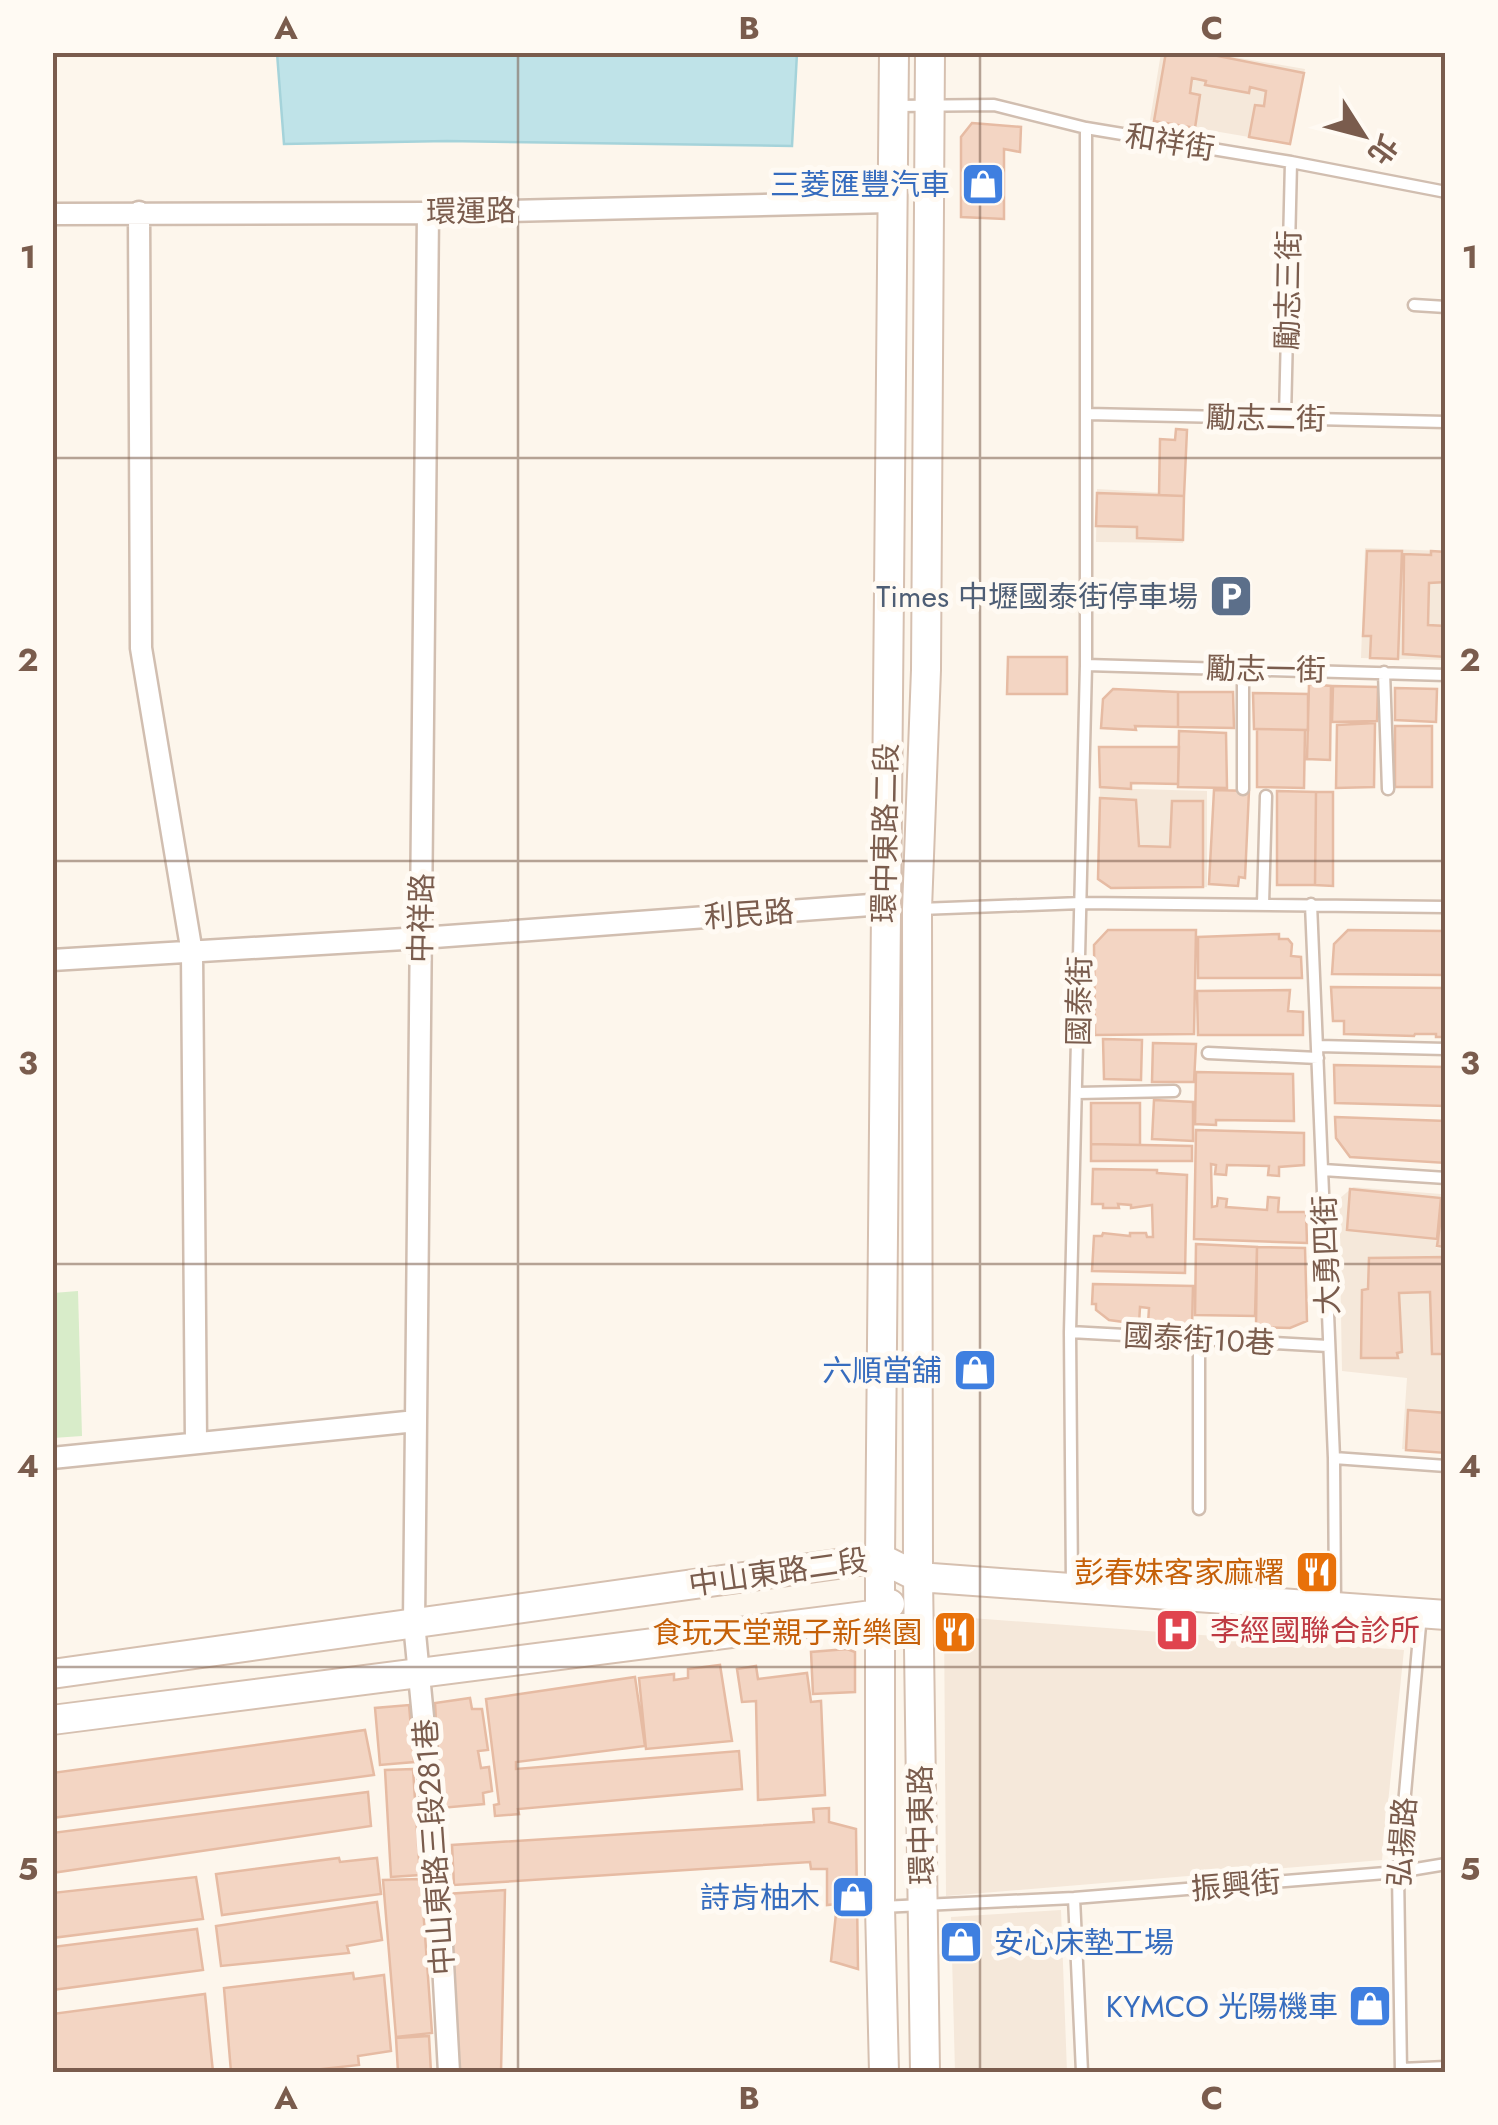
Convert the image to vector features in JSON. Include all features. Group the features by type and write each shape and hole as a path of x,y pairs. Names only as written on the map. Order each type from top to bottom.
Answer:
{"street":[{"name":"環中東路二段","path":"880,1614 894,52"},
{"name":"環中東路二段","path":"918,1577 918,909 926,670 930,52"},
{"name":"環運路","path":"52,214 428,212 890,202"},
{"path":"138,212 141,648 192,953 196,1442"},
{"name":"中祥路","path":"414,1623 428,212"},
{"name":"利民路","path":"52,960 884,904"},
{"path":"52,1458 416,1420"},
{"name":"中山東路二段","path":"52,1674 880,1558 918,1577 880,1614 52,1720"},
{"path":"918,1577 1433,1614"},
{"name":"環中東路","path":"918,1577 925,2072"},
{"name":"環中東路","path":"880,1614 884,2072"},
{"name":"中山東路三段281巷","path":"414,1623 438,1873 449,2072"}],"lane":[{"name":"和祥街","path":"893,106 994,105 1086,128 1446,192"},
{"name":"國泰街","path":"1072,1588 1070,1332 1086,665 1086,128"},
{"name":"勵志三街","path":"1285,418 1291,162"},
{"path":"1414,306 1446,306"},
{"name":"勵志二街","path":"1087,414 1446,422"},
{"name":"勵志一街","path":"1086,665 1446,675"},
{"path":"1243,669 1244,789"},
{"path":"1384,672 1388,789"},
{"path":"1263,904 1266,796"},
{"name":"利民路","path":"884,904 918,909 1082,903 1446,907"},
{"name":"大勇四街","path":"1311,904 1334,1458 1335,1607"},
{"path":"1208,1053 1446,1048"},
{"path":"1076,1092 1174,1091"},
{"path":"1323,1170 1446,1178"},
{"name":"國泰街10巷","path":"1070,1332 1328,1346"},
{"path":"1199,1339 1199,1508"},
{"path":"1334,1458 1446,1466"},
{"name":"弘揚路","path":"1401,2071 1398,1872 1433,1614"},
{"name":"振興街","path":"880,1907 1074,1898 1398,1872 1446,1864"},
{"path":"1074,1898 1082,2072"},
{"path":"1401,2071 1446,2066"}],"shaded area":[{"path":"1161,53 1210,53 1305,69 1290,144 1150,120"},
{"path":"1097,489 1184,494 1183,543 1096,542"},
{"path":"1365,548 1445,551 1445,660 1361,658"},
{"path":"1100,788 1207,791 1207,887 1111,888 1098,879"},
{"path":"1353,1187 1441,1194 1436,1248 1446,1249 1445,1453 1402,1449 1407,1378 1342,1371 1339,1199"},
{"path":"944,1616 1404,1650 1382,1860 946,1896"},
{"path":"1061,1910 1067,2072 955,2072 951,1917"}],"green space":[{"path":"78,1291 82,1436 53,1438 53,1293"}],"water":[{"path":"277,53 797,53 792,146 447,141 284,144"}],"building":[{"path":"1166,52 1198,52 1304,73 1290,144 1249,137 1255,105 1264,106 1266,91 1250,87 1249,93 1205,85 1206,81 1192,78 1190,93 1200,95 1195,128 1154,121"},
{"name":"三菱匯豐汽車","path":"972,123 1021,127 1020,152 1004,149 1004,219 961,217 961,137"},
{"path":"1176,429 1187,430 1184,496 1159,495 1160,439 1175,440"},
{"path":"1097,493 1184,496 1183,540 1137,538 1137,527 1096,526"},
{"path":"1367,551 1402,551 1398,659 1370,658 1371,636 1363,636"},
{"path":"1431,551 1446,552 1446,582 1429,583 1428,625 1446,626 1446,657 1403,654 1404,554 1431,555"},
{"path":"1008,657 1067,657 1067,694 1007,694"},
{"path":"1309,684 1331,686 1330,760 1307,759"},
{"path":"1333,686 1378,687 1377,721 1332,722"},
{"path":"1395,688 1437,689 1436,722 1395,720"},
{"path":"1113,689 1178,692 1178,727 1101,728 1103,699"},
{"path":"1178,692 1233,692 1234,728 1178,727"},
{"path":"1253,693 1308,694 1308,730 1254,729"},
{"path":"1375,723 1374,787 1336,788 1337,725"},
{"path":"1395,726 1432,726 1432,787 1395,787"},
{"path":"1257,729 1305,730 1304,788 1257,787"},
{"path":"1179,731 1226,733 1227,788 1178,787"},
{"path":"1099,747 1179,747 1178,784 1131,783 1131,789 1100,787"},
{"path":"1214,790 1249,791 1245,878 1239,877 1238,886 1209,884"},
{"path":"1277,791 1316,792 1315,885 1277,885"},
{"path":"1316,792 1333,792 1333,886 1315,885"},
{"path":"1100,798 1136,800 1139,846 1170,847 1172,801 1203,801 1203,887 1111,888 1098,879"},
{"path":"1108,930 1196,930 1194,1034 1095,1035 1094,945"},
{"path":"1348,930 1446,931 1446,975 1332,974 1334,944"},
{"path":"1279,934 1279,939 1288,939 1292,944 1291,956 1301,957 1302,978 1198,978 1198,937"},
{"path":"1331,987 1446,988 1446,1037 1344,1034 1344,1021 1333,1021"},
{"path":"1290,990 1288,1011 1303,1012 1303,1035 1198,1035 1197,991"},
{"path":"1103,1039 1142,1040 1141,1080 1104,1079"},
{"path":"1153,1043 1196,1044 1194,1082 1152,1082"},
{"path":"1334,1065 1446,1067 1446,1106 1335,1103"},
{"path":"1196,1072 1293,1074 1294,1121 1216,1120 1216,1125 1195,1124"},
{"path":"1154,1100 1193,1102 1193,1141 1152,1139"},
{"path":"1091,1103 1140,1103 1140,1145 1091,1144"},
{"path":"1335,1117 1446,1121 1446,1163 1350,1157 1336,1138"},
{"path":"1196,1130 1304,1133 1304,1165 1279,1167 1279,1176 1268,1175 1269,1166 1227,1165 1226,1175 1215,1174 1216,1165 1211,1164 1212,1207 1217,1206 1218,1198 1227,1199 1226,1207 1267,1210 1268,1197 1279,1198 1278,1212 1306,1212 1307,1243 1194,1239"},
{"path":"1091,1144 1192,1146 1192,1161 1091,1161"},
{"path":"1093,1169 1157,1170 1187,1175 1185,1273 1092,1271 1094,1236 1146,1233 1153,1237 1152,1205 1131,1208 1118,1204 1119,1208 1103,1208 1103,1204 1092,1204"},
{"path":"1350,1189 1441,1198 1437,1239 1347,1230"},
{"path":"1442,1210 1446,1210 1446,1247 1437,1246"},
{"path":"1196,1244 1257,1247 1255,1316 1195,1315"},
{"path":"1257,1247 1305,1248 1307,1321 1290,1328 1256,1327"},
{"path":"1446,1257 1446,1354 1432,1354 1430,1292 1399,1293 1402,1352 1397,1353 1398,1358 1361,1358 1362,1290 1368,1289 1369,1258"},
{"path":"1093,1284 1193,1286 1192,1327 1148,1324 1149,1308 1140,1307 1139,1324 1109,1320 1092,1304"},
{"path":"1408,1410 1446,1413 1446,1453 1406,1450"},
{"path":"811,1652 855,1652 855,1692 813,1694"},
{"path":"720,1665 732,1741 646,1749 639,1678 674,1674 674,1680 688,1678 688,1669"},
{"path":"756,1666 758,1679 807,1673 811,1702 821,1701 825,1795 758,1800 756,1701 742,1702 737,1669"},
{"path":"635,1677 645,1746 516,1762 516,1769 739,1751 742,1789 518,1809 519,1814 495,1816 494,1805 499,1804 486,1699"},
{"path":"470,1698 472,1709 482,1709 488,1750 478,1751 481,1768 489,1767 492,1791 483,1793 484,1804 441,1808 435,1703"},
{"path":"409,1705 414,1762 380,1765 375,1708"},
{"path":"365,1730 374,1775 52,1818 52,1773"},
{"path":"413,1769 420,1875 391,1877 385,1770"},
{"path":"368,1792 371,1826 52,1873 52,1833"},
{"path":"829,1808 829,1822 856,1829 858,1969 831,1961 837,1904 827,1905 827,1869 811,1869 810,1862 454,1885 452,1845 814,1822 813,1809"},
{"path":"339,1858 340,1862 377,1858 381,1894 222,1915 216,1874"},
{"path":"196,1877 203,1919 52,1938 52,1893"},
{"path":"421,1879 432,2033 396,2037 383,1880"},
{"path":"505,1890 501,2072 458,2072 446,1894"},
{"path":"377,1902 382,1940 347,1946 349,1953 221,1966 216,1926"},
{"path":"197,1929 203,1970 52,1990 52,1947"},
{"path":"353,1973 354,1979 384,1975 391,2051 358,2056 359,2065 295,2072 231,2072 224,1988"},
{"path":"205,1994 213,2072 52,2072 52,2014"},
{"path":"429,2036 431,2072 398,2072 396,2038"}],"place":[{"name":"三菱匯豐汽車","path":"983,184"},
{"name":"Times 中壢國泰街停車場","path":"1231,596"},
{"name":"六順當舖","path":"975,1370"},
{"name":"彭春妹客家麻糬","path":"1317,1572"},
{"name":"李經國聯合診所","path":"1177,1630"},
{"name":"食玩天堂親子新樂園","path":"955,1632"},
{"name":"詩肯柚木","path":"853,1897"},
{"name":"安心床墊工場","path":"961,1942"},
{"name":"KYMCO 光陽機車","path":"1370,2006"}]}
